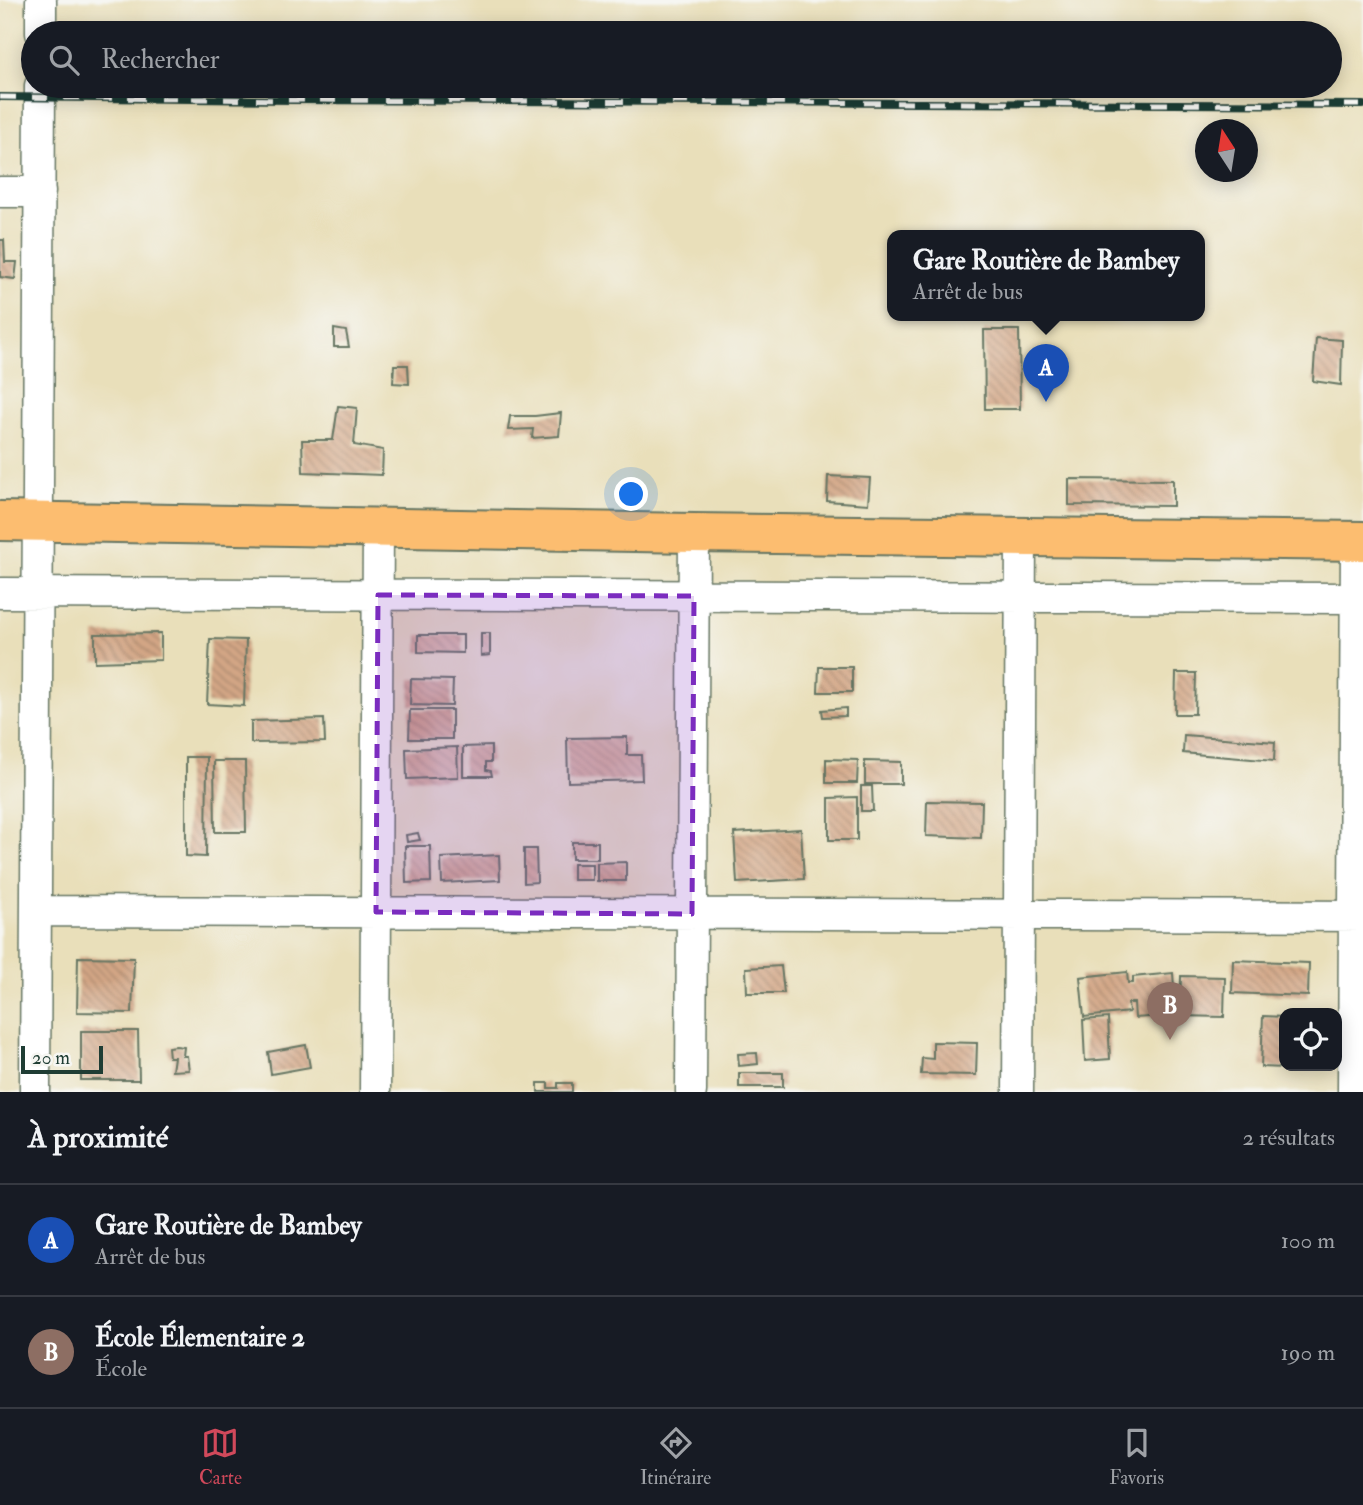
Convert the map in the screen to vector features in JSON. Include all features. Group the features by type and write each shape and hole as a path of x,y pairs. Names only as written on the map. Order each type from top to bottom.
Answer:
{"main road":[{"path":"0,521 1360,541"}],"street":[{"path":"41,0 41,21"},
{"path":"35,1092 40,98"},
{"path":"0,192 40,192"},
{"path":"375,1092 378,527"},
{"path":"691,1092 694,533"},
{"path":"1018,1092 1021,538"},
{"path":"1353,1092 1359,916 1356,598 1360,541"},
{"path":"0,593 1356,598"},
{"path":"36,911 1359,916"}],"highlighted area":[{"path":"378,595 694,596 692,914 376,912"}],"building":[{"path":"0,240 4,240 5,262 17,262 15,279 0,277"},
{"path":"334,329 346,331 349,347 334,347"},
{"path":"984,330 1019,330 1020,409 985,409"},
{"path":"1316,338 1342,340 1341,385 1313,381"},
{"path":"394,365 408,365 409,384 393,383"},
{"path":"338,406 357,408 354,445 383,450 382,475 303,472 302,440 333,440"},
{"path":"561,413 559,436 532,438 533,429 508,430 510,416"},
{"path":"828,476 870,478 868,504 827,501"},
{"path":"1069,479 1173,480 1173,506 1069,505"},
{"path":"161,633 161,660 95,662 95,634"},
{"path":"481,633 490,633 490,655 481,656"},
{"path":"418,635 463,635 463,653 418,652"},
{"path":"210,639 246,640 244,706 207,704"},
{"path":"819,667 852,667 852,692 818,692"},
{"path":"1176,673 1196,673 1195,714 1175,714"},
{"path":"411,679 453,680 452,706 410,705"},
{"path":"846,708 846,716 823,717 822,710"},
{"path":"410,710 452,710 452,739 409,739"},
{"path":"324,719 325,742 251,743 251,721"},
{"path":"1184,735 1275,742 1274,761 1183,753"},
{"path":"627,737 627,755 641,755 642,780 568,782 567,738"},
{"path":"491,746 491,762 486,762 486,770 491,771 492,776 463,776 463,747"},
{"path":"457,747 458,777 407,779 406,749"},
{"path":"186,757 207,757 206,857 186,856"},
{"path":"826,759 858,760 857,783 826,783"},
{"path":"214,761 245,761 246,832 215,832"},
{"path":"865,761 901,762 901,784 865,784"},
{"path":"861,786 872,786 873,811 861,811"},
{"path":"857,797 857,840 829,840 829,798"},
{"path":"927,801 982,802 981,838 926,836"},
{"path":"801,829 804,879 737,883 734,833"},
{"path":"418,833 420,840 407,842 406,835"},
{"path":"572,842 598,842 598,859 572,859"},
{"path":"405,846 430,846 431,882 406,883"},
{"path":"524,849 536,849 537,882 524,883"},
{"path":"499,855 500,880 442,883 441,858"},
{"path":"626,862 626,881 597,881 597,863"},
{"path":"573,864 592,864 592,880 573,880"},
{"path":"78,957 134,958 132,1013 77,1012"},
{"path":"1233,960 1309,963 1308,996 1232,993"},
{"path":"781,966 784,993 747,993 746,968"},
{"path":"1127,972 1128,983 1133,983 1133,977 1173,973 1176,1015 1135,1018 1134,1003 1128,1003 1129,1012 1084,1017 1080,977"},
{"path":"1181,976 1225,977 1224,1017 1180,1016"},
{"path":"1263,1016 1279,1017 1279,1068 1261,1067"},
{"path":"1108,1018 1110,1059 1085,1061 1083,1020"},
{"path":"81,1031 138,1031 139,1080 81,1080"},
{"path":"933,1042 977,1043 976,1075 921,1074 922,1058 933,1059"},
{"path":"306,1045 310,1067 271,1074 268,1052"},
{"path":"168,1047 184,1047 183,1056 187,1056 189,1070 172,1071 174,1057 169,1057"},
{"path":"757,1053 758,1064 739,1066 738,1054"},
{"path":"739,1073 783,1073 783,1087 739,1087"},
{"path":"538,1083 548,1083 548,1088 558,1088 558,1083 572,1083 572,1092 538,1092"}],"railway":[{"path":"0,97 21,97"},
{"path":"98,98 1363,105"}],"place":[{"name":"Gare Routière de Bambey","path":"1046,402"},
{"name":"École Élementaire 2","path":"1170,1040"}]}
